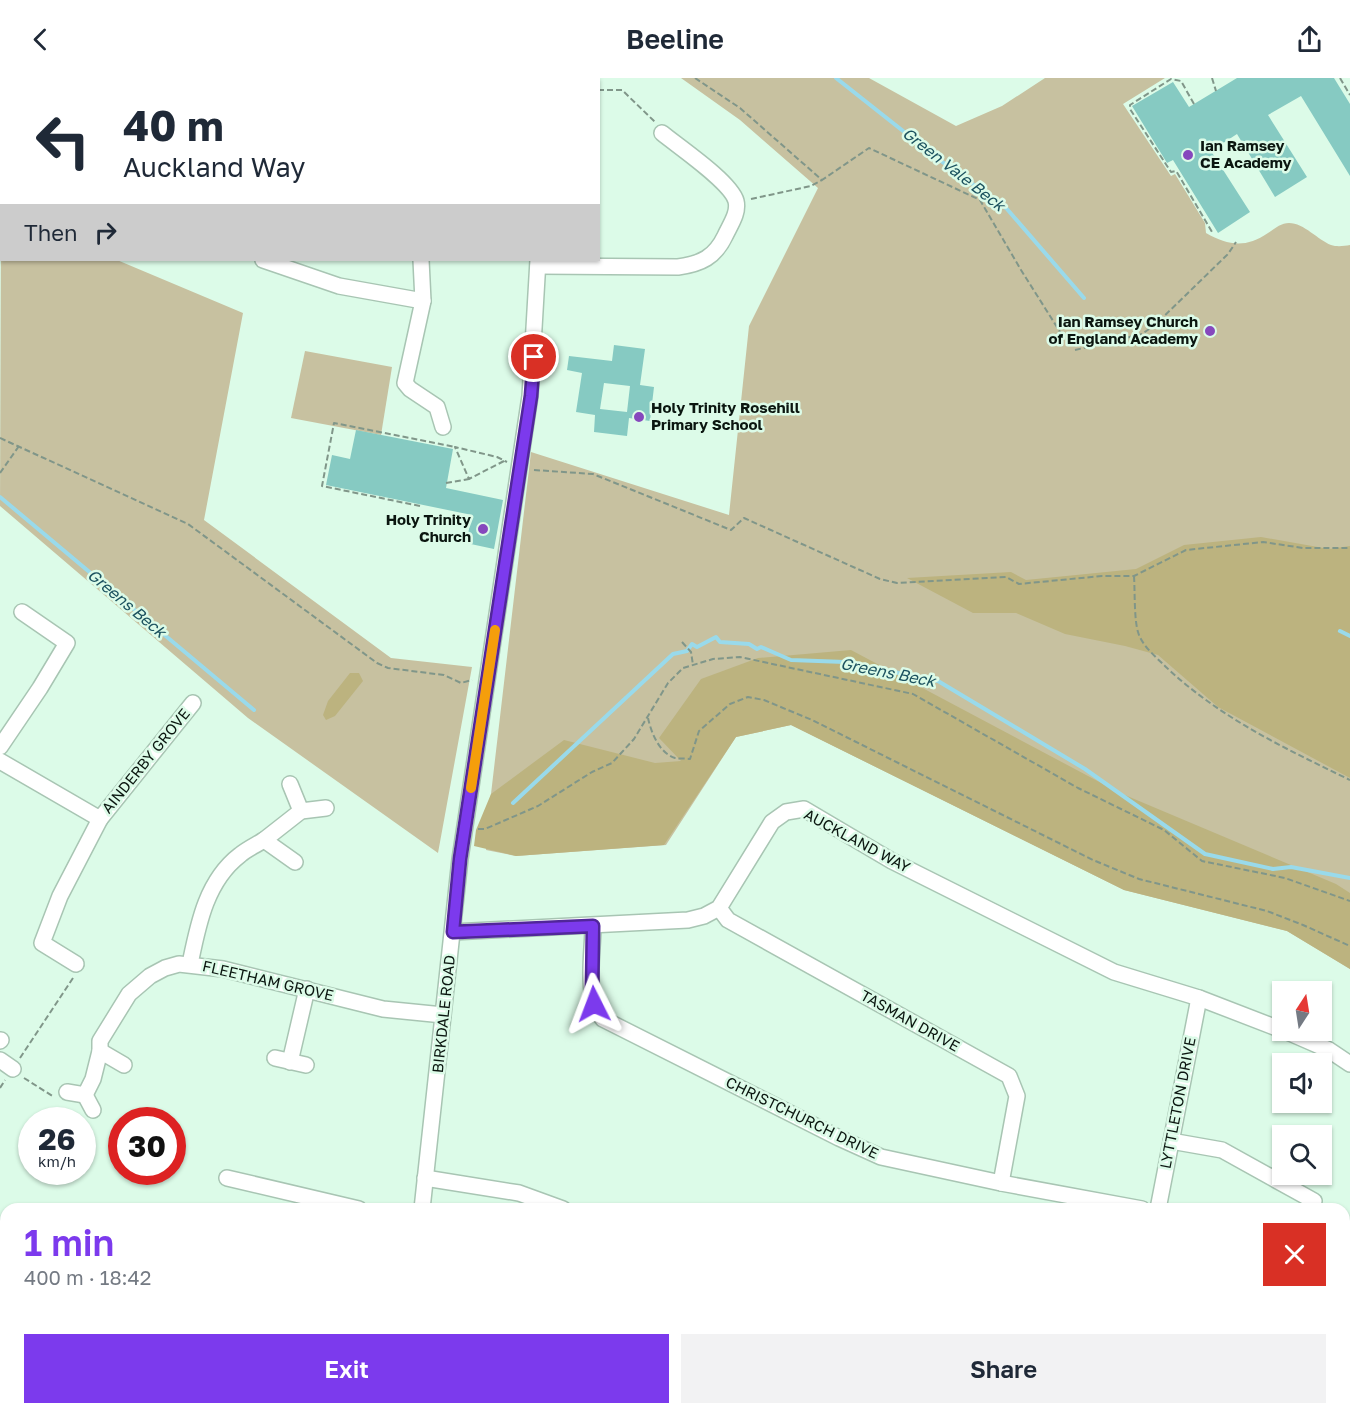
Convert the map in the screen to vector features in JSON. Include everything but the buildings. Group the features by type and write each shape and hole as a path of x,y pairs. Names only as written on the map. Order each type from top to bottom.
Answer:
{"street":[{"path":"538,262 678,267 694,265 709,258 719,248 736,214 736,201 726,184 662,133"},
{"path":"266,261 339,286 423,301"},
{"path":"422,261 423,301 407,371 406,386 437,407 443,427"},
{"name":"BIRKDALE ROAD","path":"423,1203 460,859 531,396 538,262"},
{"path":"0,747 67,643 22,612"},
{"name":"AINDERBY GROVE","path":"76,964 42,943 60,896 100,819 193,703"},
{"name":"AINDERBY GROVE","path":"0,761 100,819"},
{"path":"290,784 301,811"},
{"path":"190,964 199,920 208,896 224,871 240,855 264,840 301,811 326,808"},
{"name":"AUCKLAND WAY","path":"719,908 772,822 786,812 804,809 892,861 1114,972 1198,998 1272,1026"},
{"path":"264,840 295,862"},
{"path":"453,932 688,920 704,916 719,908"},
{"name":"TASMAN DRIVE","path":"719,908 728,920 1009,1076 1017,1096 1001,1183"},
{"name":"CHRISTCHURCH DRIVE","path":"593,926 592,995 597,1012 603,1019 839,1138 881,1156 1094,1203"},
{"name":"FLEETHAM GROVE","path":"85,1095 93,1079 100,1051 100,1041 129,994 150,976 179,964 223,969 382,1009 443,1015"},
{"path":"290,1062 307,989"},
{"name":"LYTTLETON DRIVE","path":"1159,1203 1198,998"},
{"name":"AUCKLAND WAY","path":"1308,1041 1329,1050 1350,1064"},
{"path":"100,1051 124,1065"},
{"path":"275,1058 306,1065"},
{"path":"67,1092 85,1095 91,1107"},
{"path":"1171,1141 1222,1150 1314,1201"},
{"path":"227,1178 333,1203"},
{"path":"425,1178 519,1193 546,1203"}],"path":[{"path":"695,78 740,108 822,180"},
{"path":"1212,78 1215,91"},
{"path":"1340,78 1350,95"},
{"path":"1194,104 1181,81 1171,79 1130,105 1130,109 1171,172 1176,171 1212,232"},
{"path":"600,90 622,90 662,133"},
{"path":"736,201 811,186 869,148 980,200 1062,335"},
{"path":"1075,350 1142,334 1156,324 1228,254 1236,243"},
{"path":"420,506 322,486 334,423 455,447 520,465 593,474 731,530 744,518 880,579 897,583 1006,576 1019,584 1102,576 1134,576 1186,550 1263,542 1303,548 1350,548"},
{"path":"0,438 188,524 376,663 388,668 444,675 461,683 467,683 477,677"},
{"path":"0,472 19,446"},
{"path":"455,447 469,479"},
{"path":"446,483 469,479 504,461"},
{"path":"1134,576 1138,632 1150,652 1217,710 1284,748 1350,780"},
{"path":"682,642 691,652 693,665"},
{"path":"476,830 485,829 538,806 591,772 612,763 634,739 668,683 683,668 712,659 740,657 913,694 1078,788 1164,830 1202,861 1285,878 1350,901"},
{"path":"648,718 651,733 665,752 674,758 690,759 699,731 730,704 747,697 764,700 812,720 1093,860 1139,879 1267,912 1350,946"},
{"path":"0,1088 8,1066 81,966 76,964"},
{"path":"8,1066 53,1098 59,1089 67,1092"}],"shaded area":[{"path":"681,78 869,78 956,126 1002,106 1045,78 1165,78 1123,104 1171,176 1175,174 1205,223 1206,233 1222,241 1237,244 1260,238 1280,225 1289,223 1300,226 1331,245 1350,245 1350,969 1287,931 1124,890 791,725 736,737 666,845 516,856 486,850 531,452 729,515 749,326 818,188 740,120"},
{"path":"1,261 119,261 243,313 204,520 391,658 472,667 438,853 248,718 0,506"},
{"path":"305,351 392,367 381,435 291,418"},
{"path":"1261,537 1329,549 1350,546 1350,778 1218,707 1158,655 1065,634 1016,613 973,613 907,578 1011,572 1026,580 1136,569 1184,545"},
{"path":"851,650 1120,793 1336,884 1350,893 1350,969 1287,931 1124,890 791,725 736,737 664,845 516,856 474,846 476,830 491,794 564,740 655,763 681,761 659,738 701,679 758,658"},
{"path":"350,673 359,673 363,681 335,716 326,720 323,715 328,701"}],"waterway":[{"name":"Green Vale Beck","path":"836,78 941,161 1007,209 1084,298"},
{"name":"Greens Beck","path":"0,497 254,710"},
{"path":"1340,631 1350,636"},
{"name":"Greens Beck","path":"513,803 673,654 687,651 692,644 697,647 716,637 720,642 749,644 757,649 761,647 791,660 845,662 938,681 1085,769 1205,854 1273,869 1291,867 1350,878"}],"slow traffic":[{"path":"471,788 495,630"}],"place":[{"name":"Ian Ramsey CE Academy","path":"1188,155"},
{"name":"Ian Ramsey Church of England Academy","path":"1210,331"},
{"name":"Holy Trinity Rosehill Primary School","path":"639,417"},
{"name":"Holy Trinity Church","path":"483,529"}],"route":[{"path":"534,357 521,464 460,859 453,932 593,926 592,995 594,1004"}]}
